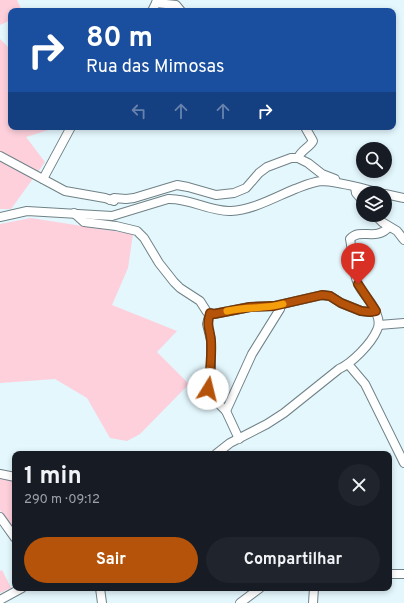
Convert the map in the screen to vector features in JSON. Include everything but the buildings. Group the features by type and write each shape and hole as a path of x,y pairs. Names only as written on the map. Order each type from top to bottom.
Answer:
{"street":[{"path":"155,1 176,5 178,8"},
{"path":"43,178 69,130"},
{"path":"298,158 300,153 310,145 312,141 306,130"},
{"path":"0,156 65,191 119,203 144,206"},
{"path":"110,200 114,198 134,198 177,185 216,195 234,193 246,188 259,173 267,167 291,158 298,158 308,163 322,174 347,182 353,187 356,193"},
{"path":"0,217 27,211 112,216 168,199 178,199 223,211 233,211 320,181 356,188"},
{"path":"392,195 404,198"},
{"path":"74,214 84,222 116,226 137,231 144,238 159,263 174,282 180,288 200,301 207,312 210,313 214,314 250,307 281,305 322,295 330,296 341,303 361,311 376,311"},
{"path":"382,222 397,231 404,240"},
{"path":"220,451 230,443 267,424 284,413 338,369 348,364 372,339 378,330 379,325 376,311 358,284 354,269 350,239 358,233 379,234 389,227"},
{"path":"226,411 252,354 281,305"},
{"path":"210,313 207,324 211,340 209,394 226,411 239,439"},
{"path":"379,325 404,323"},
{"path":"348,364 364,384 404,463"},
{"path":"0,474 12,476"},
{"path":"0,517 12,534"},
{"path":"392,574 404,574"},
{"path":"0,600 16,591"},
{"path":"100,591 102,603"},
{"path":"240,603 256,591"},
{"path":"314,591 314,603"}],"shaded area":[{"path":"0,0 17,0 21,8 8,8 8,21 0,25"},
{"path":"0,39 8,47 8,130 48,130 26,137 45,162 11,209 0,209"},
{"path":"31,218 133,234 128,268 112,305 177,331 157,352 189,384 140,434 127,441 110,438 87,398 55,379 0,383 0,224"},
{"path":"0,478 12,480 12,527 0,510"},
{"path":"2,570 11,588 0,593 0,571"}],"slow traffic":[{"path":"227,311 283,304"}],"route":[{"path":"208,389 211,370 211,340 207,324 210,313 214,314 250,307 274,306 322,295 330,296 341,303 361,311 376,311 358,284"}]}
